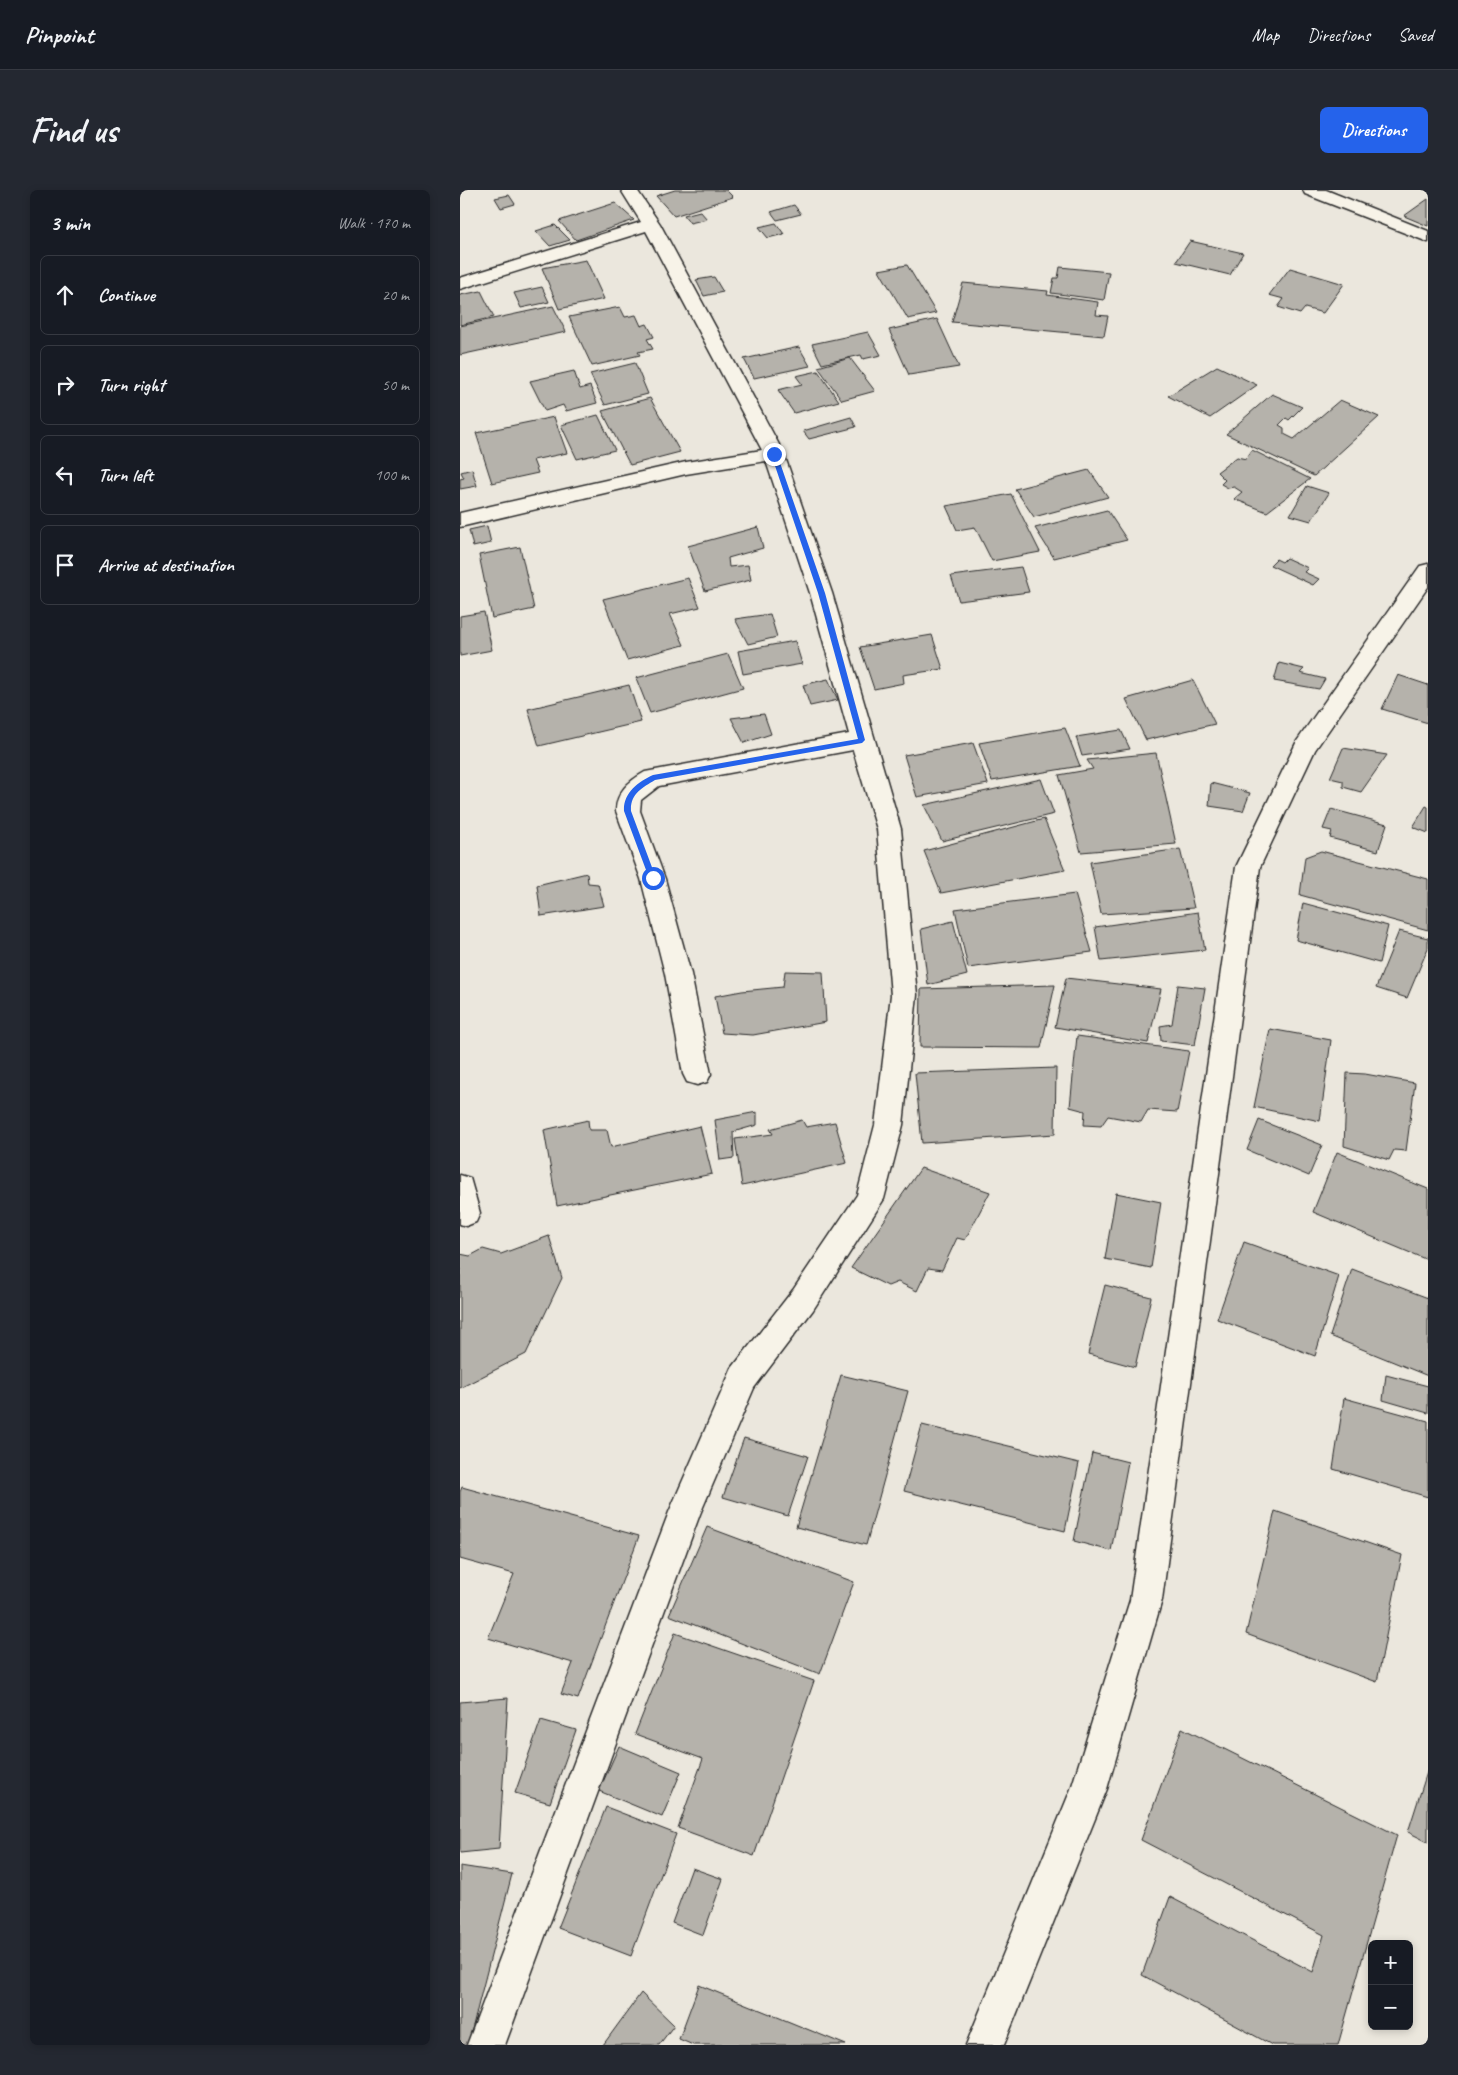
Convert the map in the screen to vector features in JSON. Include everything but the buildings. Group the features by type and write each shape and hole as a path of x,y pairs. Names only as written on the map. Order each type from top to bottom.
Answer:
{"street":[{"path":"486,2045 685,1512 743,1378 802,1300 870,1199 889,1125 904,995 889,828 821,593 774,454 651,224 628,190"},
{"path":"1311,190 1428,237"},
{"path":"460,284 651,224"},
{"path":"460,520 686,468 774,454"},
{"path":"985,2045 1089,1789 1146,1600 1248,868 1305,747 1428,571"},
{"path":"697,1074 678,974 653,878 628,811 627,802 634,790 653,778 862,740"}],"route":[{"path":"653,878 628,811 627,802 634,790 653,778 862,740 821,593 774,454"}]}
